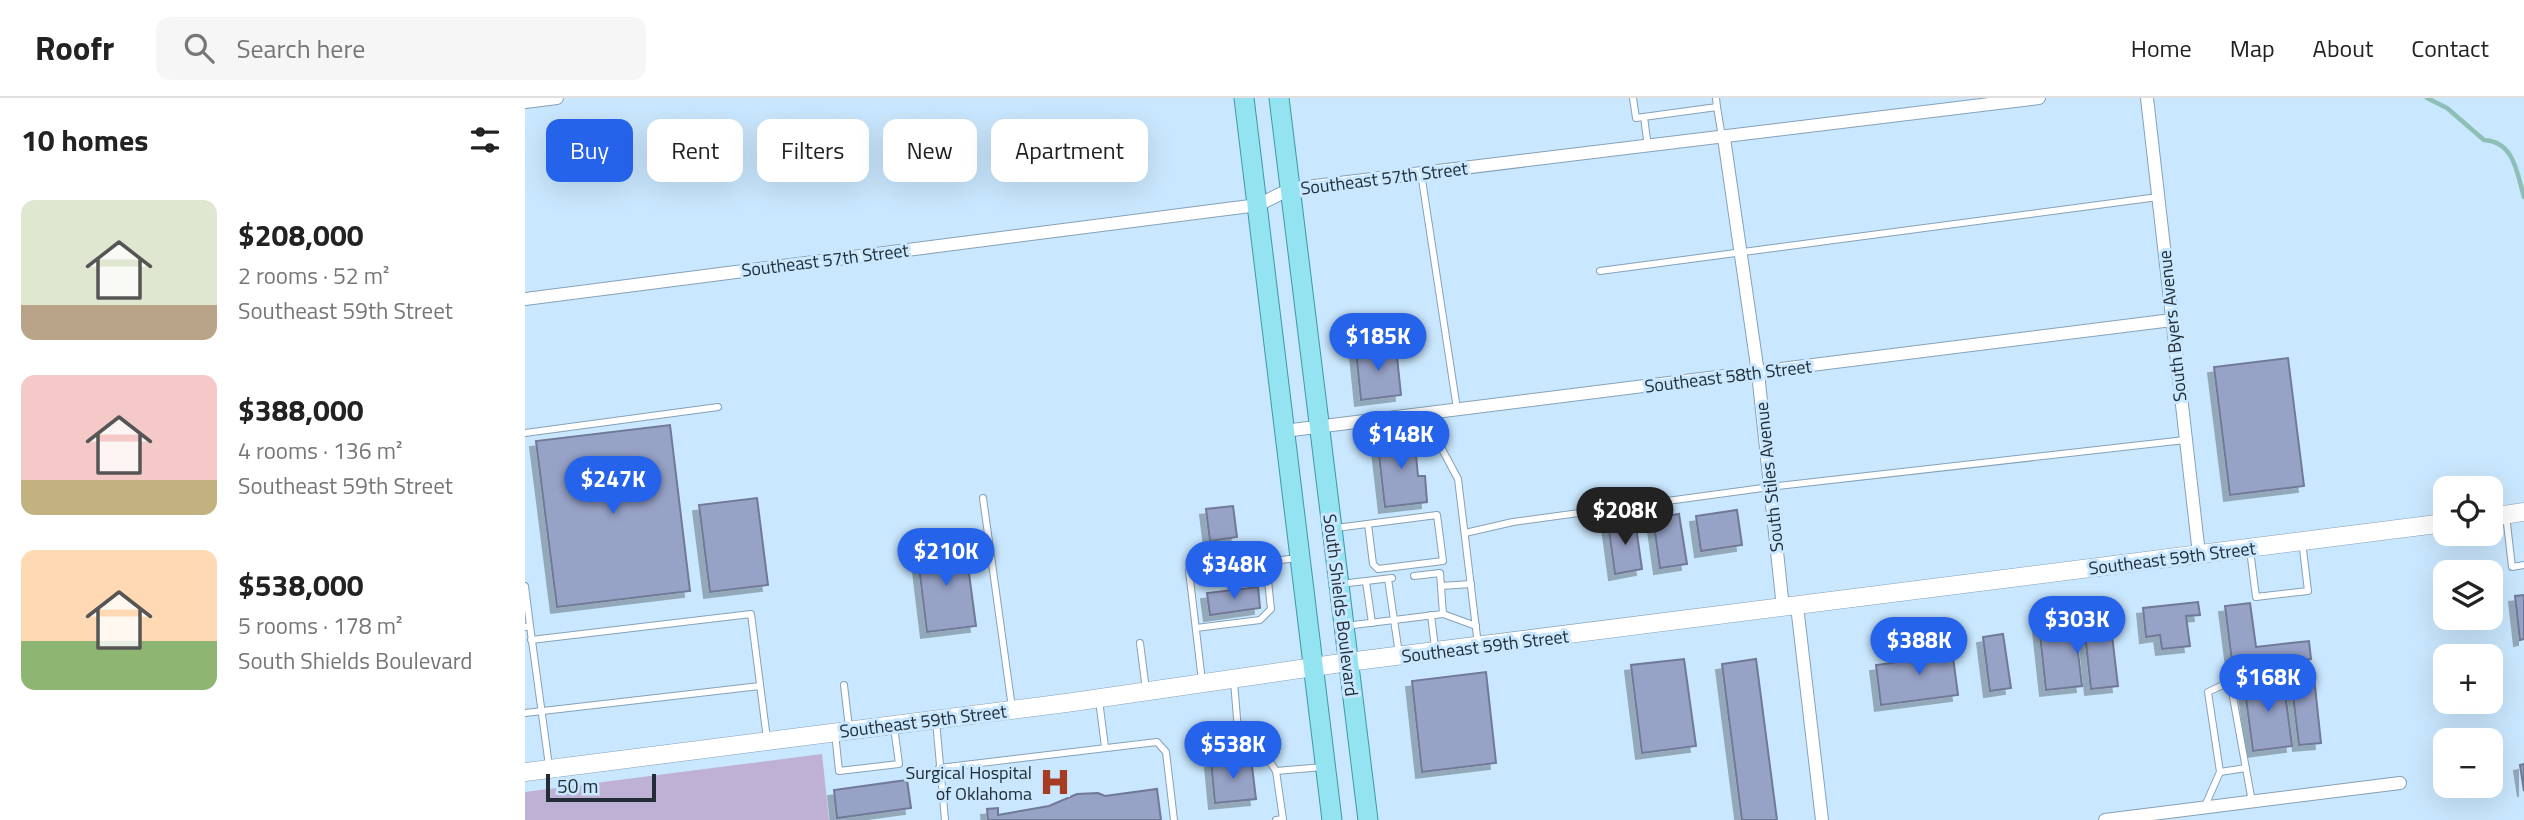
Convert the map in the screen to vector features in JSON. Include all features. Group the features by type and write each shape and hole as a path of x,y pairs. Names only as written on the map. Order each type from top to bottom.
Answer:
{"main road":[{"name":"South Shields Boulevard","path":"1244,98 1332,820"},
{"name":"South Shields Boulevard","path":"1279,98 1368,820"},
{"name":"Southeast 59th Street","path":"525,772 1012,710 1314,669 1348,662 2433,525"}],"street":[{"path":"525,102 557,98"},
{"name":"Southeast 57th Street","path":"525,299 1258,205 1290,190 2039,98"},
{"name":"South Byers Avenue","path":"2147,98 2199,554"},
{"name":"South Stiles Avenue","path":"1723,138 1758,373 1770,487 1822,820"},
{"name":"Southeast 58th Street","path":"1285,431 2172,320"},
{"path":"2105,820 2400,783"}],"lane":[{"path":"1633,98 1636,118 1717,107"},
{"path":"1716,98 1723,138"},
{"path":"1644,117 1648,147"},
{"path":"1421,173 1457,410"},
{"path":"1600,271 2158,197"},
{"path":"525,433 717,407"},
{"path":"1433,412 1436,438 1458,479 1479,647"},
{"path":"1465,533 1513,522 1770,487 2185,440"},
{"path":"983,498 1012,710"},
{"path":"1331,529 1368,524 1437,515 1443,561 1378,569 1373,564 1368,524"},
{"path":"2507,515 2512,567 2524,565"},
{"path":"2250,548 2256,597 2308,591 2302,541"},
{"path":"1202,683 1189,571 1300,558"},
{"path":"1196,628 1260,620 1271,609 1266,562"},
{"path":"1414,576 1440,573 1443,614"},
{"path":"1338,585 1390,578 1399,656"},
{"path":"1366,582 1372,623"},
{"path":"1441,586 1471,584"},
{"path":"525,586 527,626 550,769"},
{"path":"531,640 751,614 767,741"},
{"path":"1343,626 1443,614 1476,626"},
{"path":"1431,615 1435,652"},
{"path":"1140,643 1146,691"},
{"path":"1234,679 1238,731 1260,747 1276,771 1283,819 1276,820"},
{"path":"2204,808 2220,772 2208,692 2225,684 2231,686 2252,802"},
{"path":"844,685 839,771 899,764 893,725"},
{"path":"525,713 760,686"},
{"path":"1099,698 1105,747"},
{"path":"936,719 945,820"},
{"path":"939,768 1157,742 1166,752 1174,820"},
{"path":"1276,771 1326,767"},
{"path":"2220,772 2246,768"}],"shaded area":[{"path":"822,754 829,820 525,820 525,792"}],"building":[{"path":"1396,347 1401,395 1361,400 1356,351"},
{"path":"2288,358 2304,486 2230,495 2214,367"},
{"path":"670,425 690,591 557,607 536,441"},
{"path":"1414,434 1418,476 1425,476 1427,502 1385,507 1377,438"},
{"path":"757,498 768,585 710,592 699,505"},
{"path":"1233,506 1237,537 1210,541 1206,509"},
{"path":"1737,510 1742,545 1701,551 1696,516"},
{"path":"1679,514 1687,564 1660,568 1653,518"},
{"path":"1635,520 1642,569 1615,574 1608,523"},
{"path":"965,544 976,626 927,632 917,550"},
{"path":"1258,587 1260,608 1210,615 1207,593"},
{"path":"2524,595 2524,639 2520,640 2515,596"},
{"path":"2198,602 2200,615 2186,616 2190,646 2162,649 2160,635 2146,637 2143,608"},
{"path":"2250,603 2256,647 2309,641 2311,659 2260,665 2261,676 2257,677 2255,666 2233,669 2225,606"},
{"path":"2076,622 2077,631 2111,627 2118,686 2091,689 2086,643 2077,644 2082,686 2046,690 2039,626"},
{"path":"2003,634 2011,688 1990,691 1983,637"},
{"path":"1951,642 1958,695 1881,705 1876,665 1929,658 1927,645"},
{"path":"1684,659 1696,746 1642,753 1631,665"},
{"path":"1756,659 1777,820 1742,820 1722,664"},
{"path":"1486,672 1496,763 1422,772 1412,681"},
{"path":"2314,677 2321,743 2299,745 2291,679"},
{"path":"2283,678 2292,746 2253,751 2244,683"},
{"path":"1251,758 1256,799 1215,803 1211,762"},
{"path":"2524,764 2524,791 2520,765"},
{"path":"907,780 911,808 837,818 834,790"},
{"path":"1157,789 1161,820 988,820 987,809 998,808 998,815 1049,806 1077,794 1098,793 1105,796"}],"waterway":[{"path":"2427,98 2447,108 2484,140 2494,142 2508,153 2524,197"}],"place":[{"name":"Surgical Hospital of Oklahoma","path":"1055,782"}]}
